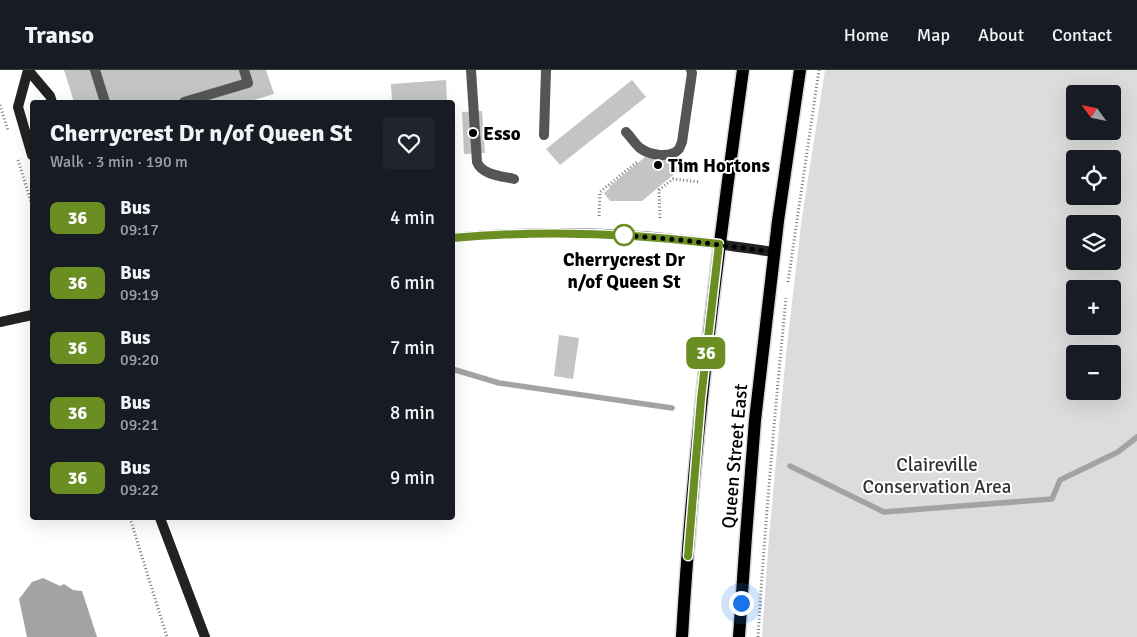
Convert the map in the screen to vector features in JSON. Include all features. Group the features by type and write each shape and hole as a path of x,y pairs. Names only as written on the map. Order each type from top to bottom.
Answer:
{"main road":[{"name":"Queen Street East","path":"682,636 701,399 719,244 743,70"},
{"name":"Queen Street East","path":"739,637 755,420 774,252 800,70"}],"street":[{"path":"28,70 51,100"},
{"path":"28,70 18,108 30,148"},
{"path":"455,238 583,233 682,240 774,252"},
{"path":"0,322 30,315"},
{"path":"161,520 205,637"}],"lane":[{"path":"95,70 104,100"},
{"path":"191,100 248,83 244,70"},
{"path":"471,70 477,162 483,171 514,179"},
{"path":"544,135 546,70"},
{"path":"626,132 640,149 647,152 664,155 672,154 679,149 682,142 691,70"}],"path":[{"path":"758,637 765,522 787,289 819,70"},
{"path":"0,105 1,110"},
{"path":"599,216 600,192 641,158"},
{"path":"660,218 659,190 673,179 700,182"},
{"path":"131,520 167,637"}],"green space":[{"name":"Claireville Conservation Area","path":"825,70 1137,70 1137,637 762,637 786,354 802,217"}],"shaded area":[{"path":"43,578 60,586 64,584 73,590 82,591 97,637 27,637 19,599 32,582"}],"building":[{"path":"64,70 266,70 274,94 254,100 73,100"},
{"path":"446,80 447,100 392,100 391,84"},
{"name":"Esso","path":"632,80 646,97 560,165 546,149"},
{"name":"Esso","path":"482,111 485,153 464,154 462,112"},
{"path":"645,157 672,161 679,170 642,201 610,201 604,193"},
{"path":"559,335 579,338 573,379 554,376"}],"waterway":[{"path":"455,370 499,383 672,408"},
{"path":"790,466 884,512 1052,499 1060,480 1118,452 1137,437"}],"bus line":[{"name":"36","path":"455,238 583,233 719,244 701,399 688,556"}],"place":[{"name":"Esso","path":"473,133"},
{"name":"Tim Hortons","path":"658,165"},
{"name":"Cherrycrest Dr n/of Queen St","path":"624,235"}],"route":[{"path":"624,235 621,235 682,240 774,252 755,420 741,603"}]}
